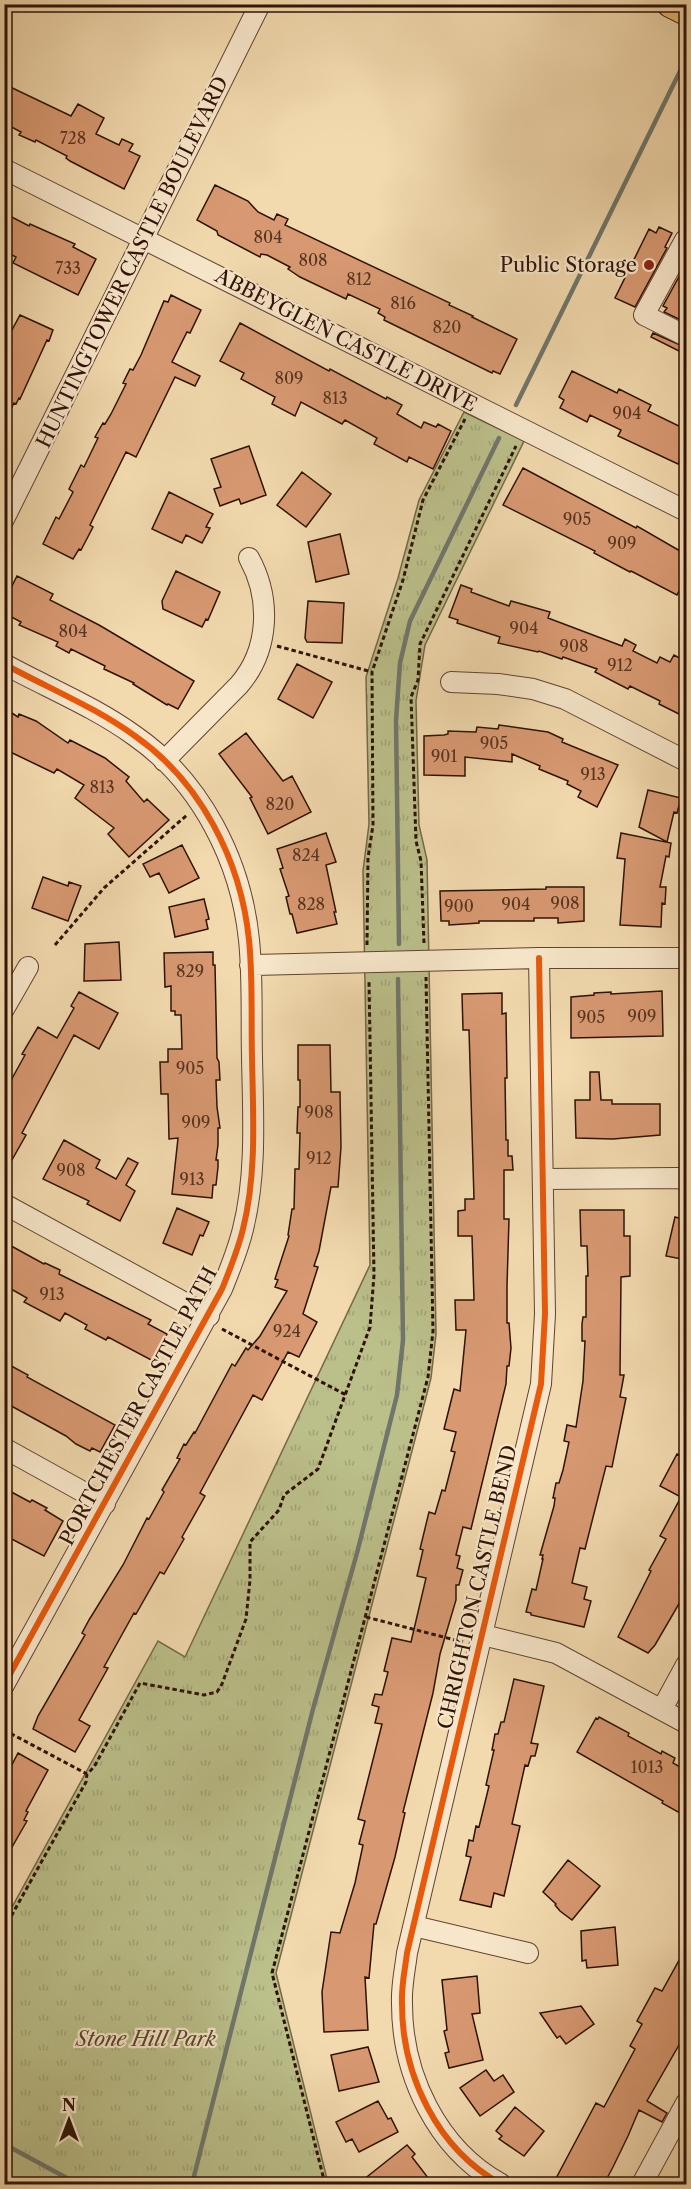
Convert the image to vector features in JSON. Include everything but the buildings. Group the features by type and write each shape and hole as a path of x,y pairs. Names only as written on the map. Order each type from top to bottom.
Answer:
{"main road":[{"path":"670,4 687,12"}],"street":[{"name":"HUNTINGTOWER CASTLE BOULEVARD","path":"4,519 260,4"},
{"name":"ABBEYGLEN CASTLE DRIVE","path":"4,169 687,511"},
{"path":"687,241 684,240 644,315 687,336"},
{"path":"164,761 244,679 257,656 263,633 265,611 257,573 249,558"},
{"name":"PORTCHESTER CASTLE PATH","path":"4,664 106,718 136,737 164,761 194,795 226,849 245,914 249,941 253,1134 249,1196 236,1255 215,1322 105,1504 4,1685"},
{"path":"451,682 498,684 533,689 565,699 687,761"},
{"path":"250,965 539,958 687,958"},
{"name":"CHRIGHTON CASTLE BEND","path":"501,2184 474,2167 444,2134 431,2114 412,2073 405,2041 402,1983 475,1639 542,1384 545,1314 539,958"},
{"path":"4,1009 28,967"},
{"path":"543,1179 677,1178 687,1180"},
{"path":"4,1204 215,1322"},
{"path":"4,1448 105,1504"},
{"path":"475,1639 556,1653 687,1722"},
{"path":"662,1708 687,1665"},
{"path":"414,1926 528,1953"},
{"path":"642,2184 687,2103"}],"path":[{"path":"367,945 368,858 373,825 372,672 403,580 423,500 466,417"},
{"path":"276,646 372,672"},
{"path":"55,945 104,888 187,815"},
{"path":"325,2184 272,1973 428,1377 433,1332 426,976"},
{"path":"4,1929 86,1782 87,1774 94,1767 140,1683 204,1695 217,1692 246,1619 250,1580 250,1542 279,1510 284,1495 318,1469 370,1327 373,1296 369,978"},
{"path":"215,1322 346,1395"},
{"path":"366,1617 475,1639"},
{"path":"4,1730 87,1774"}],"green space":[{"name":"Stone Hill Park","path":"464,412 524,441 425,645 416,701 419,825 427,860 436,1334 431,1378 276,1973 328,2183 331,2184 5,2184 5,1920 158,1641 185,1657 370,1265 363,871 369,824 366,677 398,578 419,500"}],"waterway":[{"path":"516,405 686,59"},
{"path":"399,944 396,720 400,663 410,621 499,438"},
{"path":"192,2184 313,1709 357,1553 397,1395 403,1340 398,979"},
{"path":"4,2144 78,2184"}],"cycle path":[{"path":"4,664 88,707 135,736 180,776 214,826 237,881 245,910 249,940 253,1122 252,1165 247,1208 239,1244 222,1289 4,1685"},
{"path":"501,2184 478,2169 459,2151 428,2108 416,2083 408,2057 402,1998 407,1953 541,1384 545,1314 539,958"}],"place":[{"name":"Public Storage","path":"649,265"}]}
